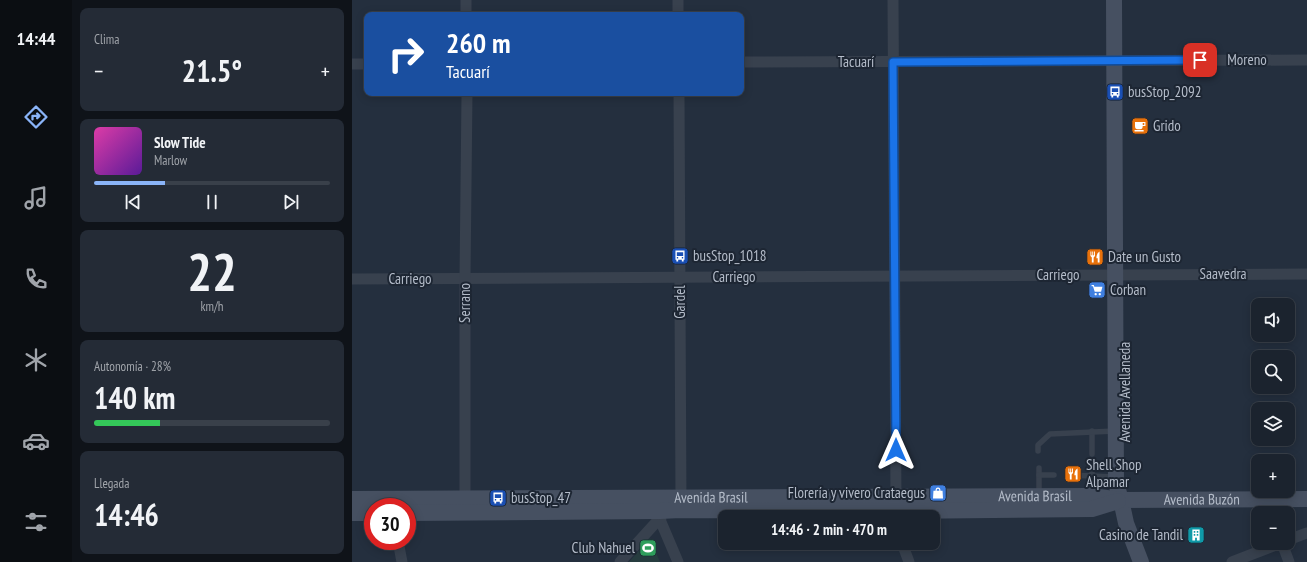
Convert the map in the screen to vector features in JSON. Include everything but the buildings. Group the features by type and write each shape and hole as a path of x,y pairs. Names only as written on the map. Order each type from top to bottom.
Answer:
{"main road":[{"name":"Avenida Avellaneda","path":"1114,0 1119,61"},
{"name":"Avenida Avellaneda","path":"1121,500 1126,478 1120,275 1119,61 1123,0"},
{"name":"Avenida Avellaneda","path":"1120,275 1115,431 1116,483 1121,500"},
{"name":"Avenida Brasil","path":"896,508 1040,496 1092,496 1121,500"},
{"name":"Avenida Brasil","path":"352,499 465,505 660,509 681,504 896,508 1092,509 1121,500"},
{"name":"Avenida Buzón","path":"1121,500 1307,499"},
{"path":"1121,500 1126,523 1141,562"},
{"name":"Avenida Brasil","path":"416,512 465,505"},
{"path":"352,513 364,513"}],"street":[{"path":"466,0 466,12"},
{"path":"678,0 678,12"},
{"path":"893,0 896,508"},
{"name":"Moreno","path":"1119,61 1307,60"},
{"name":"Tacuarí","path":"744,62 1119,61"},
{"path":"352,64 364,64"},
{"name":"Serrano","path":"465,505 467,96"},
{"name":"Gardel","path":"679,96 681,504"},
{"name":"Saavedra","path":"1120,275 1307,274"},
{"name":"Carriego","path":"352,279 1120,275"},
{"path":"620,562 660,509"},
{"path":"660,509 678,562"},
{"path":"1295,537 1307,533"},
{"path":"400,550 402,562"},
{"path":"905,550 909,562"},
{"path":"1232,562 1263,550"},
{"path":"1284,550 1289,562"}],"lane":[{"path":"1038,451 1038,445 1050,434 1115,431"},
{"path":"1092,432 1092,454"},
{"path":"1039,468 1040,496"},
{"path":"1092,473 1092,496"},
{"path":"1070,475 1092,473 1116,477"},
{"path":"1039,475 1054,475"}],"green space":[{"name":"Club Nahuel","path":"650,538 660,562 629,562"}],"place":[{"name":"busStop_2092","path":"1115,92"},
{"name":"Grido","path":"1140,126"},
{"name":"busStop_1018","path":"680,256"},
{"name":"Date un Gusto","path":"1095,257"},
{"name":"Corban","path":"1097,290"},
{"name":"Shell Shop Alpamar","path":"1073,474"},
{"name":"Florería y vivero Crataegus","path":"938,493"},
{"name":"busStop_47","path":"498,498"},
{"name":"Casino de Tandil","path":"1196,535"},
{"name":"Club Nahuel","path":"648,548"}],"route":[{"path":"896,450 893,62 1200,60"}]}
